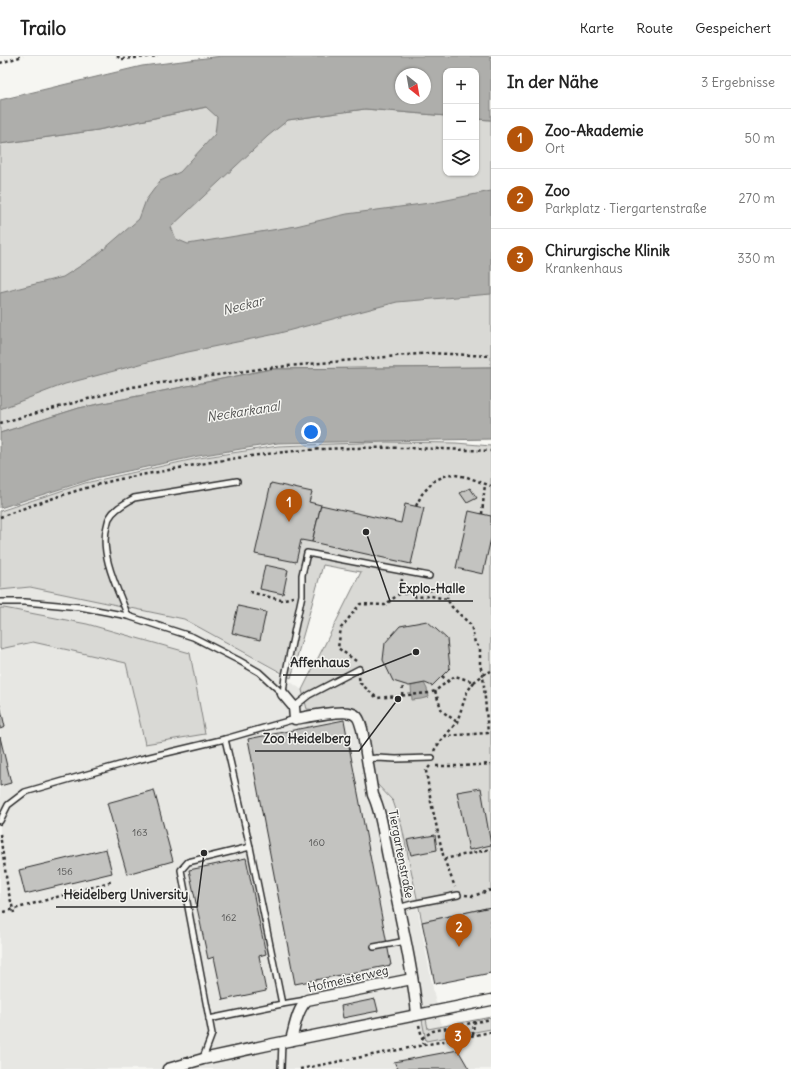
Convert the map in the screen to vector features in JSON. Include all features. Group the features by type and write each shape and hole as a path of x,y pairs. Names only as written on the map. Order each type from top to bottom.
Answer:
{"street":[{"path":"283,694 294,707 295,719"},
{"name":"Tiergartenstraße","path":"295,719 343,712 354,714 359,719 373,795 378,805 406,941 415,990 417,1014"},
{"name":"Hofmeisterweg","path":"286,1041 302,1005 307,1000 412,979"},
{"path":"169,1069 203,1059 286,1041 491,1000"}],"lane":[{"path":"128,616 112,575 107,555 105,533 109,517 120,507 134,498 237,481"},
{"path":"283,694 285,676 302,595 302,575 307,553 429,576"},
{"path":"0,602 25,602 80,607 128,616 193,637 259,672 283,694"},
{"path":"294,707 309,695 359,669"},
{"path":"0,820 8,805 25,792 136,760 225,739 295,719"},
{"path":"225,739 250,847 282,1004"},
{"path":"367,759 432,758"},
{"path":"203,1059 212,1034 181,870 188,862 250,847"},
{"path":"398,908 458,895"},
{"path":"374,947 406,941"},
{"path":"209,1019 307,1000"},
{"path":"282,1069 286,1041"}],"path":[{"path":"0,63 23,56"},
{"path":"117,56 121,59 158,56"},
{"path":"0,423 132,387 267,368 429,353 491,356"},
{"path":"0,517 51,499 108,482 214,461 258,455 351,448 431,448 491,451"},
{"path":"416,506 422,494 434,481 449,474 467,477 491,486"},
{"path":"482,514 485,484"},
{"path":"404,571 401,587 448,592 447,599 452,608 471,625 475,643 480,648 480,665 483,675 488,732 445,736"},
{"path":"250,592 281,600 302,595"},
{"path":"447,599 431,596 416,597 412,593 399,594 385,605 360,604 341,628 338,648 358,662 360,683 377,698 429,693 435,691 456,676 474,682"},
{"path":"432,758 436,747 457,722 467,692 474,682 491,671"},
{"path":"442,676 448,681"},
{"path":"402,696 403,684"},
{"path":"435,691 442,711 457,722"},
{"path":"491,764 430,766 426,771 431,802 444,858 458,895 473,896 491,890"},
{"path":"0,834 8,890 14,913"},
{"path":"444,858 491,849"},
{"path":"4,912 113,881"},
{"path":"417,1014 424,1045"},
{"path":"422,1038 433,1031 491,1019"},
{"path":"473,1035 474,1022"},
{"path":"460,1038 461,1025"},
{"path":"300,1069 491,1032"}],"shaded area":[{"path":"207,107 283,124 288,120 365,109 443,116 443,176 479,176 479,119 491,120 491,367 271,369 79,408 0,433 0,144 98,130"},
{"path":"387,442 456,443 491,446 491,907 422,922 402,827 393,801 376,783 362,719 343,712 307,709 302,690 361,572 323,565 291,678 184,619 30,587 0,590 0,511 85,483 199,458 278,446"},
{"path":"30,587 184,619 274,670 302,690 307,709 343,712 362,719 376,783 393,801 402,827 435,999 444,1033 491,1023 491,1069 0,1069 0,590"},
{"path":"0,608 87,624 190,653 205,734 145,744 126,663 33,642 0,649"},
{"path":"491,1017 491,1029 426,1041 422,1020 426,1019 428,1029"}],"water":[{"name":"Neckar","path":"222,56 491,56 491,120 479,119 479,68 443,68 443,116 365,109 288,120 268,136 171,227 176,239 188,244 296,226 347,214 437,202 491,191 491,294 397,302 276,334 178,354 65,384 0,409 0,293 63,277 96,256 139,219 146,200 160,181 180,172 215,134 217,117 206,107 98,130 0,144 0,100 142,66"},
{"name":"Neckarkanal","path":"491,367 491,439 278,443 198,456 95,478 0,508 0,433 79,408 271,369"},
{"path":"424,683 429,697 412,700 411,686"}],"building":[{"path":"271,483 312,492 309,502 321,505 312,542 301,540 296,562 255,554"},
{"path":"470,488 477,498 467,503 460,493"},
{"path":"405,504 424,508 411,564 312,542 321,505 401,523"},
{"path":"469,511 491,516 491,538 483,574 456,568"},
{"path":"265,565 288,570 283,594 260,589"},
{"path":"238,606 266,612 260,640 232,633"},
{"path":"427,621 447,639 450,668 432,686 425,683 409,686 393,681 383,660 385,643 400,626"},
{"path":"0,705 5,727 0,729"},
{"path":"344,720 391,965 295,984 248,739"},
{"path":"0,737 11,783 0,786"},
{"path":"481,788 491,845 469,850 457,792"},
{"path":"154,790 173,861 127,874 107,803"},
{"path":"435,835 437,850 411,855 407,840"},
{"path":"106,849 112,873 25,894 19,870"},
{"path":"246,858 266,954 259,956 266,991 223,1000 214,957 208,959 189,870"},
{"path":"491,907 491,973 435,984 422,922"},
{"path":"375,999 378,1011 343,1018 341,1006"},
{"path":"458,1050 469,1069 398,1069 394,1062"}],"place":[{"name":"Zoo-Akademie","path":"289,522"},
{"name":"Explo-Halle","path":"366,532"},
{"name":"Affenhaus","path":"416,652"},
{"name":"Zoo Heidelberg","path":"398,699"},
{"name":"Heidelberg University","path":"204,853"},
{"name":"Zoo","path":"459,947"},
{"name":"Chirurgische Klinik","path":"458,1056"}]}
